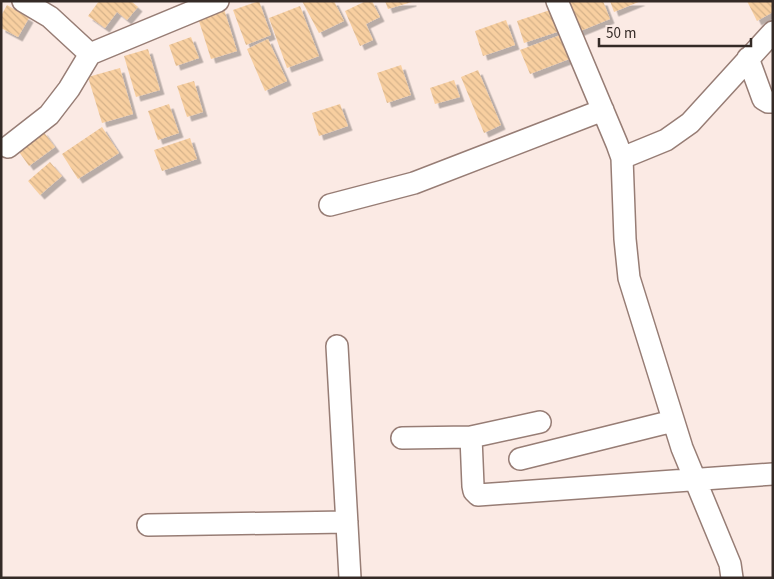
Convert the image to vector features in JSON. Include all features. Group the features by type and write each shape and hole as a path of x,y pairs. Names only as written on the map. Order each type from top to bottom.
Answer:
{"street":[{"path":"23,1 50,17 89,53"},
{"path":"8,147 49,115 69,89 89,53 218,1"},
{"path":"557,1 622,158 625,239 630,278 682,448 730,564 732,578"},
{"path":"622,158 666,140 690,123 773,32"},
{"path":"748,58 762,99 773,102"},
{"path":"330,206 414,183 603,110"},
{"path":"337,346 350,578"},
{"path":"520,460 673,421"},
{"path":"402,438 471,437 540,422"},
{"path":"471,437 473,486 474,491 478,495 773,474"},
{"path":"148,525 347,522"}],"building":[{"path":"99,1 131,1 138,7 127,20 117,12 105,28 88,16"},
{"path":"259,1 271,35 246,45 233,10"},
{"path":"302,1 334,1 344,21 319,33"},
{"path":"366,1 372,1 380,17 366,24 373,40 360,46 345,11"},
{"path":"385,1 412,1 412,2 388,9"},
{"path":"566,1 603,1 610,19 578,32"},
{"path":"610,1 641,1 614,12"},
{"path":"747,1 773,1 773,12 757,21"},
{"path":"7,5 29,18 18,37 1,28 1,16"},
{"path":"300,6 319,56 287,68 269,18"},
{"path":"224,9 237,51 211,59 198,18"},
{"path":"550,10 557,32 524,43 517,21"},
{"path":"506,20 515,45 483,56 475,31"},
{"path":"563,34 572,58 530,74 520,50"},
{"path":"191,37 199,58 176,66 169,45"},
{"path":"268,39 287,81 265,91 247,49"},
{"path":"148,49 160,90 136,97 124,56"},
{"path":"401,65 411,95 387,103 377,73"},
{"path":"120,68 133,114 102,123 88,77"},
{"path":"478,70 501,125 484,133 461,77"},
{"path":"454,80 460,97 435,104 430,88"},
{"path":"194,81 203,112 187,117 177,86"},
{"path":"169,104 179,133 158,140 148,111"},
{"path":"340,104 348,126 319,136 312,113"},
{"path":"102,127 119,153 78,179 62,154"},
{"path":"43,131 55,147 29,166 17,149"},
{"path":"190,138 197,159 162,171 154,150"},
{"path":"50,162 62,176 40,195 28,181"}]}
